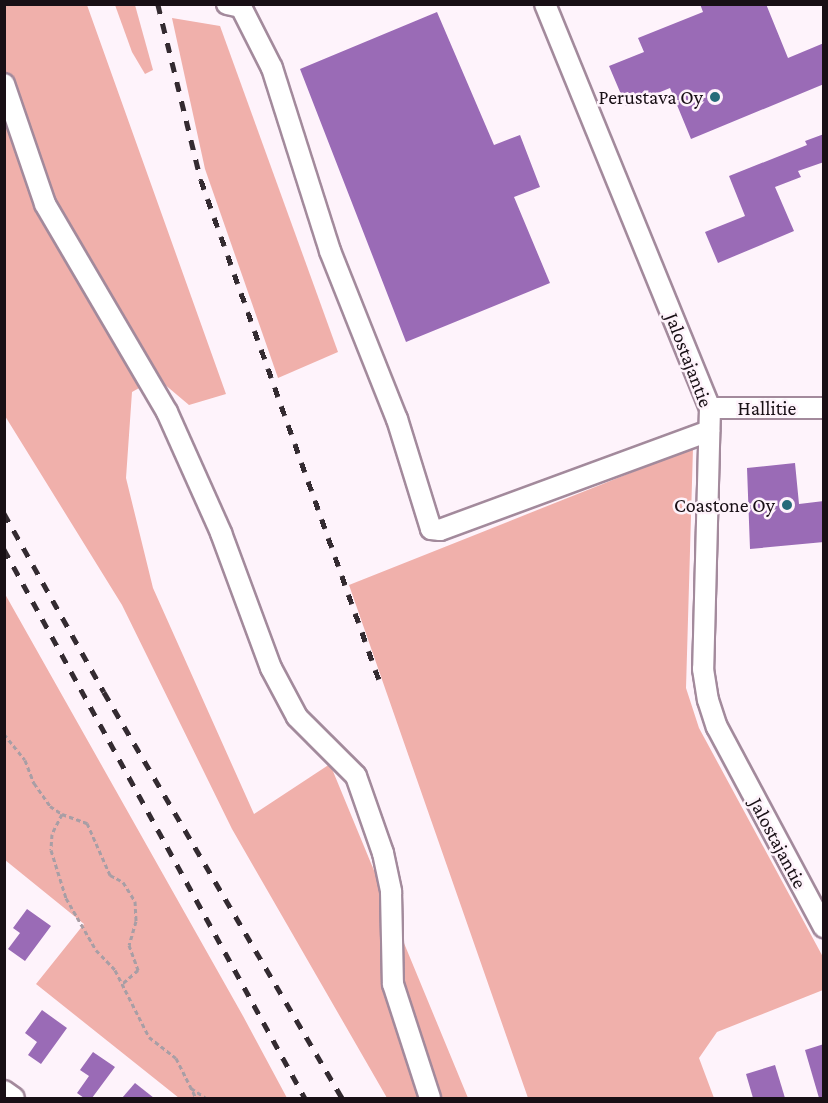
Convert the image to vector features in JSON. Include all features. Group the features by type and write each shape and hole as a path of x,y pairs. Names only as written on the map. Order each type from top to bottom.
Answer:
{"street":[{"path":"227,4 241,7 272,69 330,251 397,419 430,529 440,530 709,431"},
{"name":"Jalostajantie","path":"545,4 710,408 703,658 708,700 717,728 824,927"},
{"path":"4,84 45,204 167,412 221,533 271,668 297,717 356,776 383,853 391,892 393,984 430,1098"},
{"name":"Hallitie","path":"710,408 824,408"},
{"path":"4,1091 14,1098"}],"path":[{"path":"4,734 25,760 34,783 50,806 62,814 87,823 110,875 123,882 135,901 136,921 129,945 138,970 122,984"},
{"path":"62,814 52,834 55,869 66,898 96,950 115,970 148,1037 176,1058 196,1098"},
{"path":"190,1087 206,1098"}],"shaded area":[{"path":"4,5 87,5 226,394 189,405 157,378 132,392 126,478 153,588 254,814 330,764 468,1098 387,1098 232,829 122,605 5,416"},
{"path":"115,5 135,5 153,70 145,74 132,52"},
{"path":"172,18 220,26 338,352 278,378 205,169"},
{"path":"693,448 686,688 699,728 823,957 823,990 717,1032 699,1058 714,1098 528,1098 349,585"},
{"path":"5,594 287,1098 179,1098 36,984 84,924 5,860"}],"building":[{"path":"700,4 766,4 788,58 824,43 824,84 691,139 670,88 626,106 609,66 644,52 638,38 703,12"},
{"path":"437,12 494,145 520,135 540,187 514,197 550,283 406,342 300,69"},
{"path":"824,134 824,162 798,171 801,177 775,187 794,231 718,263 705,232 745,216 729,176 807,145 805,141"},
{"name":"Coastone Oy","path":"795,463 799,504 824,501 824,542 750,549 747,468"},
{"path":"27,909 51,926 25,961 8,949 20,933 13,928"},
{"path":"42,1010 67,1028 41,1064 28,1055 37,1042 25,1033"},
{"path":"824,1044 824,1098 819,1098 805,1050"},
{"path":"93,1052 115,1067 92,1098 84,1098 77,1093 89,1076 80,1070"},
{"path":"775,1065 785,1098 753,1098 746,1074"},
{"path":"135,1083 154,1098 122,1098"}],"railway":[{"path":"158,4 201,180 382,688"},
{"path":"4,513 104,692 342,1098"},
{"path":"4,549 305,1098"}],"place":[{"name":"Perustava Oy","path":"715,97"},
{"name":"Coastone Oy","path":"787,505"}]}
